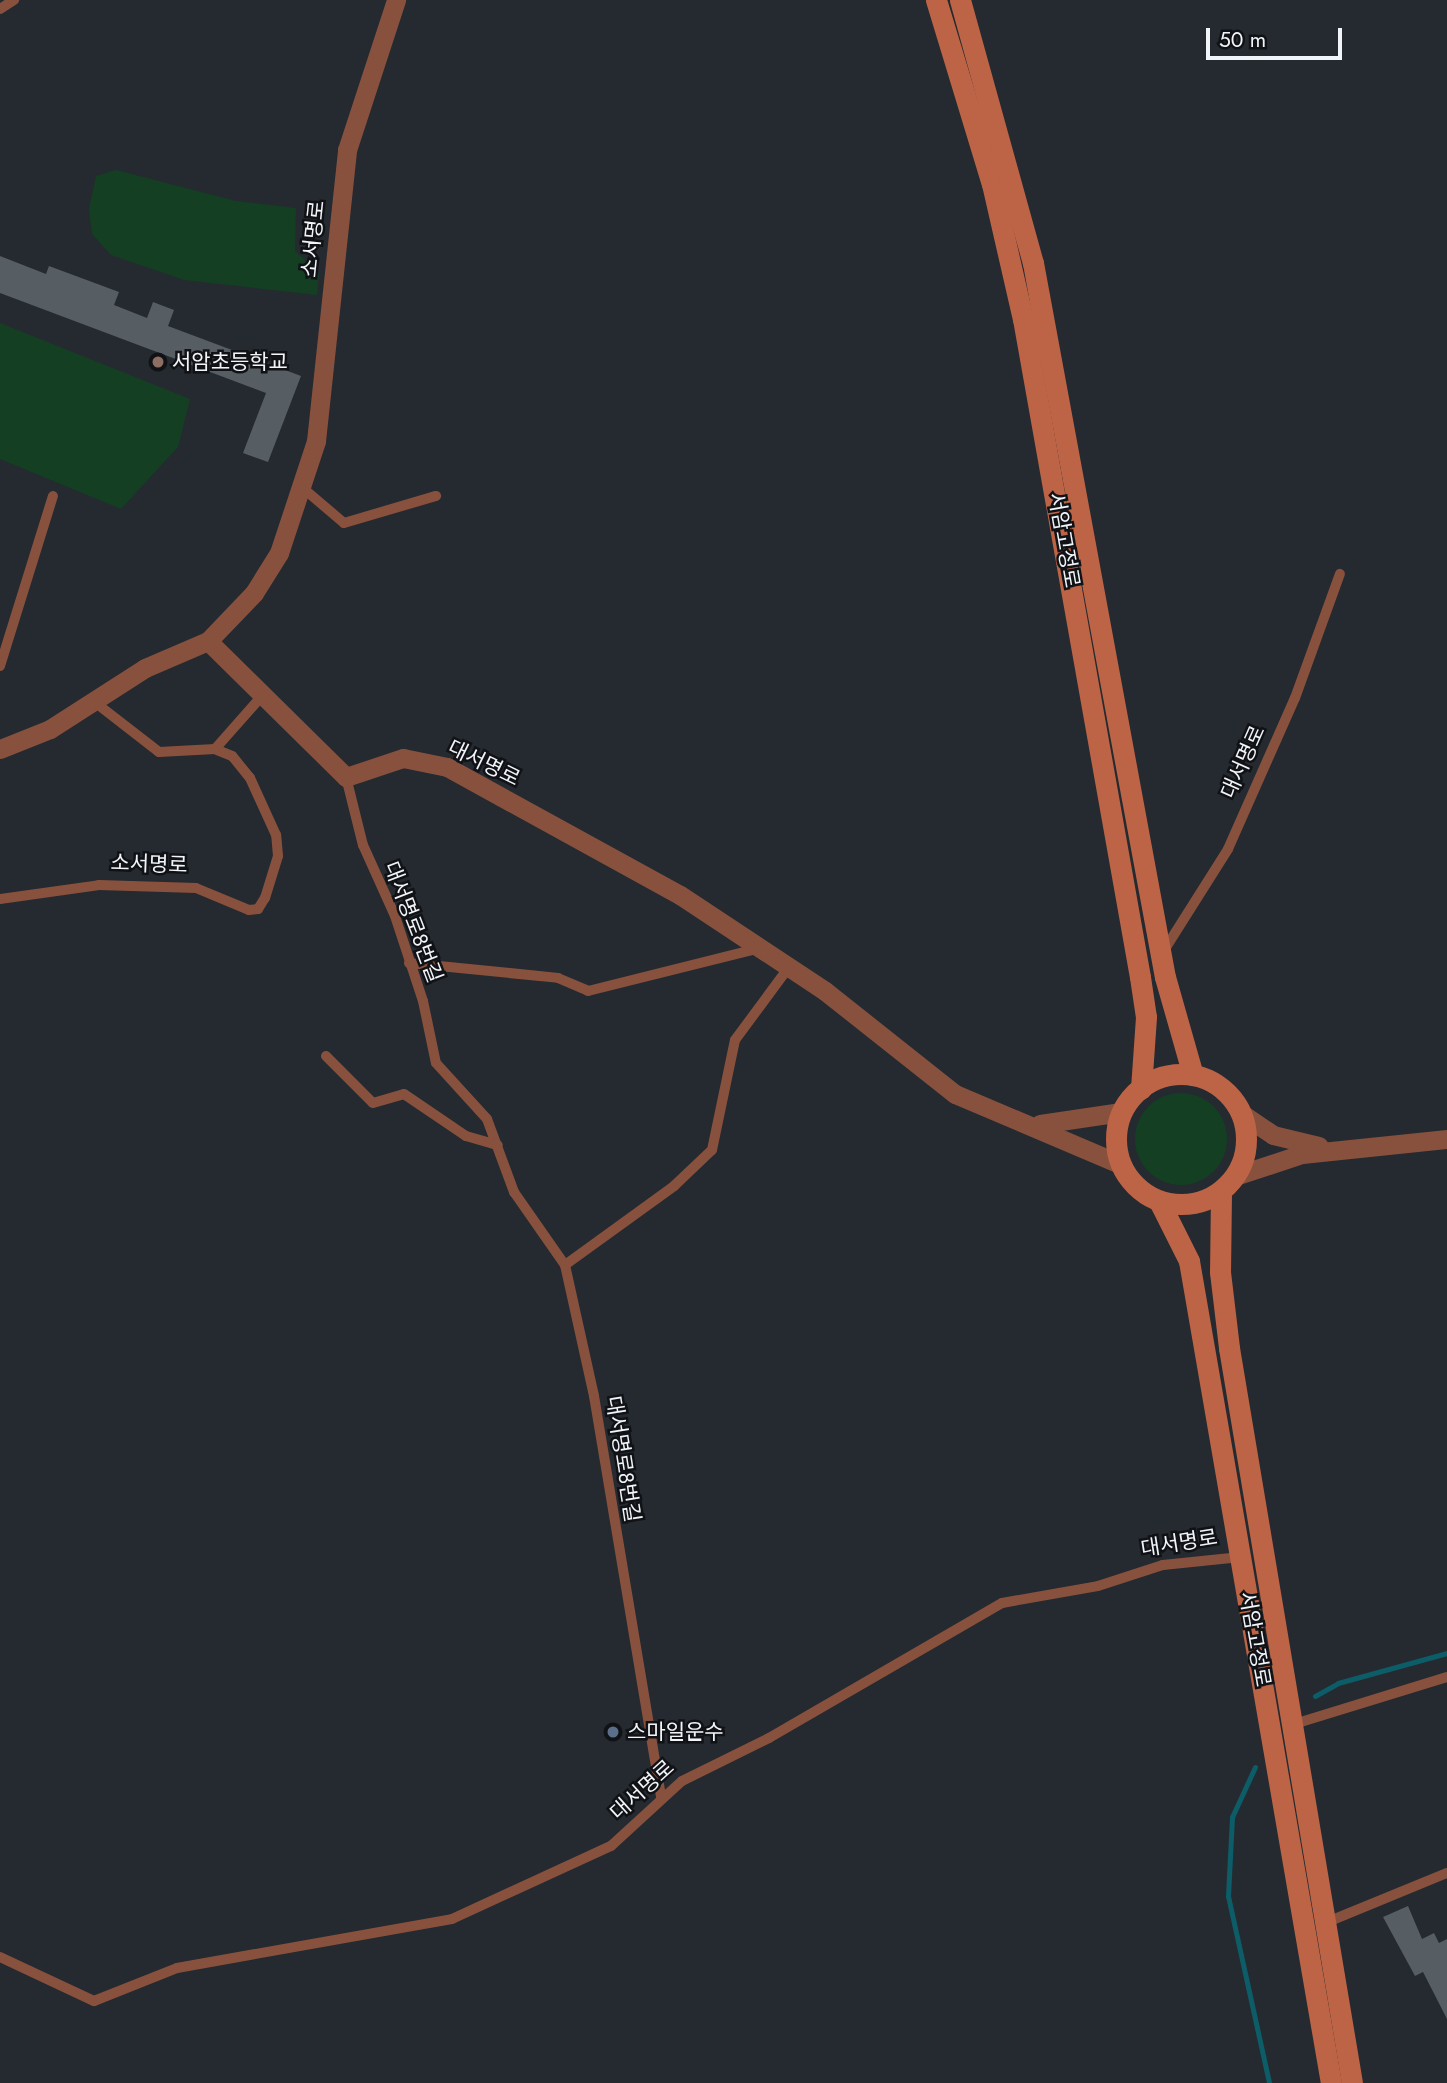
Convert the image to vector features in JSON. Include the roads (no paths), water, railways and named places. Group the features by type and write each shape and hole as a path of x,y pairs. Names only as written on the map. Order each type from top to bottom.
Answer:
{"main road":[{"name":"서암고정로","path":"936,0 995,196 1023,319 1140,976 1146,1017 1141,1089"},
{"name":"서암고정로","path":"960,0 1033,262 1161,956 1193,1075"},
{"path":"1171,1075 1193,1075 1230,1096 1242,1114 1244,1157 1228,1184 1180,1205 1159,1201 1141,1190 1122,1165 1116,1133 1121,1112 1141,1089 1171,1075"},
{"name":"서암고정로","path":"1228,1184 1220,1272 1229,1348 1352,2083"},
{"name":"서암고정로","path":"1159,1201 1189,1261 1331,2083"}],"street":[{"name":"소서명로","path":"0,750 50,729 145,668 208,641 254,593 279,553 304,489 316,441 347,150 396,0"},
{"path":"208,641 261,697 346,777"},
{"name":"대서명로","path":"346,777 402,758 447,767 621,859 790,966 955,1094 1036,1125 1122,1165"},
{"path":"1036,1125 1121,1112"},
{"path":"1242,1114 1273,1135 1341,1149"},
{"path":"1228,1184 1264,1163 1341,1149 1447,1139"}],"lane":[{"path":"0,9 14,0"},
{"path":"304,489 344,523 436,496"},
{"path":"0,666 53,496"},
{"name":"대서명로","path":"1161,956 1228,849 1295,698 1340,574"},
{"path":"92,700 159,752 215,749 261,697"},
{"name":"소서명로","path":"0,899 64,887 165,886 196,888 258,909 274,878 276,835 250,778 232,756 215,749"},
{"name":"대서명로8번길","path":"346,777 363,845 409,963 436,1063 487,1119 530,1219 565,1265 594,1396 661,1798"},
{"path":"409,963 558,978 588,991 761,948"},
{"path":"565,1265 674,1186 712,1150 734,1041 790,966"},
{"path":"326,1056 373,1103 404,1094 466,1136 498,1145"},
{"name":"대서명로","path":"0,1957 94,2001 177,1968 452,1919 611,1846 661,1798 697,1772 769,1738 1002,1603 1098,1586 1163,1565 1241,1557"},
{"path":"1291,1725 1447,1678"},
{"path":"1324,1923 1447,1873"}],"waterway":[{"path":"1315,1696 1338,1683 1447,1653"},
{"path":"1255,1767 1232,1817 1228,1896 1269,2083"}],"place":[{"name":"서암초등학교","path":"158,362"},
{"name":"스마일운수","path":"613,1732"}]}
